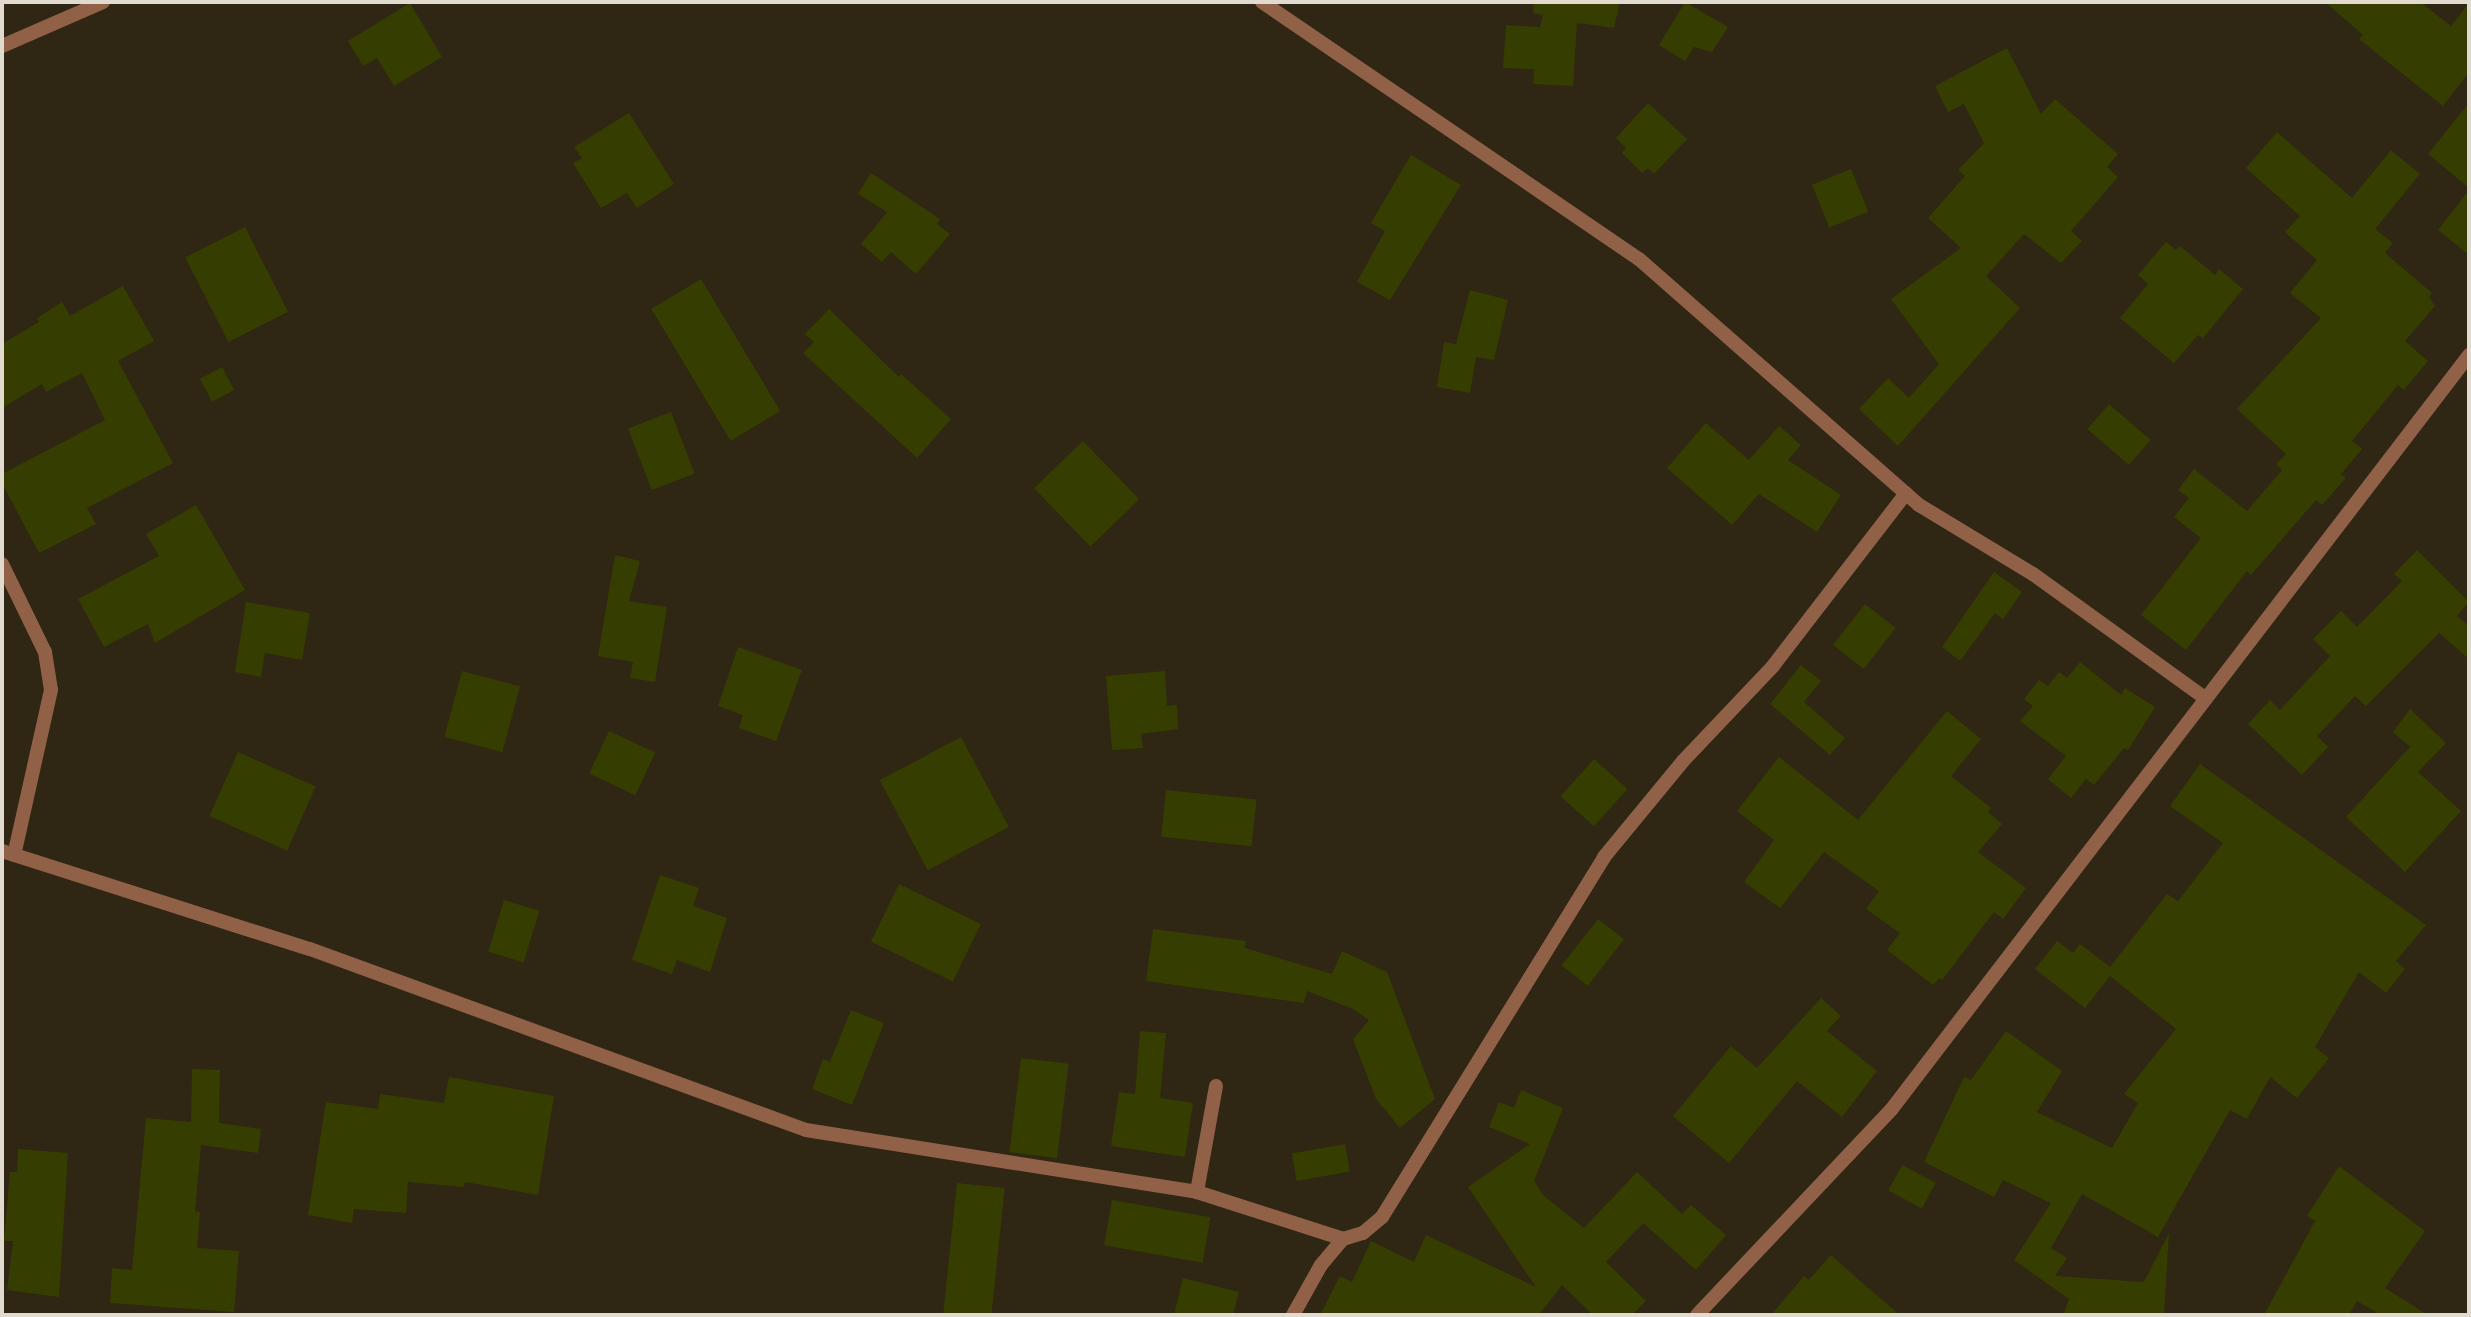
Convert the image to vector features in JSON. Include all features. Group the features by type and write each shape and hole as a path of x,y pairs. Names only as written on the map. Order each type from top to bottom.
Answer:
{"street":[{"path":"2,46 103,2"},
{"path":"1262,2 1639,259 1906,494 2033,574 2206,699"},
{"path":"1697,1315 1891,1110 2469,355"},
{"path":"1293,1315 1321,1265 1343,1239 1363,1233 1382,1217 1604,857 1683,761 1773,666 1906,494"},
{"path":"2,564 45,652 51,690 8,853 310,949 806,1130 1197,1192 1343,1239"},
{"path":"1197,1192 1216,1086"}],"building":[{"path":"1534,2 1620,2 1614,28 1577,23 1573,86 1533,84 1534,69 1503,68 1506,25 1540,27 1543,15 1533,13"},
{"path":"1685,2 1728,27 1712,52 1694,47 1685,61 1659,45"},
{"path":"2325,2 2420,2 2451,26 2469,3 2469,72 2443,106 2359,39 2363,35"},
{"path":"410,3 442,57 394,86 377,58 363,66 348,41"},
{"path":"2007,48 2041,114 2055,99 2118,154 2107,167 2118,177 2071,231 2082,241 2061,263 2024,234 1986,276 2020,308 1898,446 1859,409 1888,378 1909,398 1939,364 1891,299 1961,248 1928,218 1965,176 1958,170 1984,143 1964,104 1948,112 1935,86"},
{"path":"1648,103 1687,139 1654,174 1648,168 1642,173 1622,153 1626,148 1616,138"},
{"path":"2469,103 2469,188 2428,154"},
{"path":"629,113 674,184 637,208 627,193 601,208 573,163 582,158 574,147"},
{"path":"2277,132 2352,198 2391,150 2420,174 2375,229 2393,243 2385,253 2432,293 2429,297 2435,306 2405,341 2428,361 2404,390 2398,385 2352,441 2362,449 2341,474 2346,478 2322,505 2316,500 2251,575 2247,571 2186,650 2141,615 2201,538 2174,517 2189,498 2178,490 2194,469 2247,511 2282,470 2276,464 2286,454 2237,409 2321,318 2290,293 2317,260 2285,232 2300,216 2246,168"},
{"path":"1411,155 1461,185 1390,300 1357,282 1385,231 1371,223"},
{"path":"1851,169 1868,212 1829,227 1812,185"},
{"path":"871,173 940,219 937,224 950,234 916,274 891,252 882,262 861,244 887,212 858,194"},
{"path":"2469,190 2469,255 2438,230"},
{"path":"245,227 288,312 228,342 185,257"},
{"path":"2166,242 2176,250 2180,246 2215,275 2219,269 2243,289 2203,338 2198,335 2174,363 2120,318 2148,284 2138,275"},
{"path":"701,279 780,411 731,441 651,309"},
{"path":"123,286 154,341 118,361 173,463 87,508 96,524 39,553 2,483 2,474 105,420 82,373 46,392 42,384 2,408 2,344 39,322 37,318 62,302 70,316"},
{"path":"1470,290 1508,300 1494,360 1476,357 1470,393 1437,387 1444,342 1456,344"},
{"path":"829,309 899,377 901,374 951,419 917,458 803,353 814,342 805,334"},
{"path":"222,367 234,390 212,402 200,379"},
{"path":"2109,404 2151,440 2129,465 2087,429"},
{"path":"671,412 695,474 652,490 628,428"},
{"path":"1706,423 1749,460 1779,426 1801,445 1788,460 1841,495 1817,532 1759,494 1732,525 1667,468"},
{"path":"1083,441 1139,499 1090,547 1034,488"},
{"path":"196,505 245,590 155,643 148,624 104,647 78,599 159,556 146,534"},
{"path":"2417,550 2469,602 2457,616 2469,626 2469,659 2439,633 2366,706 2355,696 2317,736 2328,747 2302,775 2248,724 2270,700 2280,710 2330,656 2313,639 2341,611 2357,627 2402,581 2394,574"},
{"path":"615,555 640,561 629,601 667,607 655,682 630,678 633,662 598,656"},
{"path":"1994,572 2022,592 2003,619 1995,613 1960,661 1942,647"},
{"path":"246,602 310,613 302,660 265,653 261,677 235,672"},
{"path":"1865,604 1896,628 1864,669 1833,645"},
{"path":"738,647 802,670 776,741 739,728 743,715 718,706"},
{"path":"2080,662 2121,695 2125,688 2155,707 2128,750 2124,748 2094,785 2086,779 2071,798 2048,779 2066,756 2020,721 2033,706 2024,699 2039,680 2048,686 2059,672 2067,678"},
{"path":"1801,665 1821,681 1804,702 1845,738 1830,755 1770,704"},
{"path":"462,671 520,687 502,752 444,737"},
{"path":"1165,671 1167,706 1177,705 1178,729 1141,734 1143,748 1112,750 1106,676"},
{"path":"2410,709 2446,743 2418,772 2461,811 2405,872 2346,817 2410,747 2393,732"},
{"path":"1947,711 1981,739 1951,776 1991,808 1988,812 2002,824 1978,852 2026,888 2003,919 1994,912 1942,980 1939,978 1933,985 1887,950 1900,933 1866,909 1879,891 1824,852 1780,908 1744,882 1774,840 1737,811 1779,757 1858,820"},
{"path":"609,731 655,753 635,795 589,774"},
{"path":"961,737 1009,827 928,870 880,780"},
{"path":"238,752 316,787 287,851 210,816"},
{"path":"1594,759 1627,789 1594,826 1561,796"},
{"path":"2200,764 2426,925 2396,961 2405,969 2386,993 2359,972 2315,1047 2329,1058 2297,1098 2270,1077 2247,1119 2230,1110 2158,1237 2082,1194 2051,1248 2067,1258 2055,1276 2144,1282 2169,1233 2164,1315 2063,1315 2069,1299 2014,1260 2051,1203 2003,1180 1994,1197 1924,1162 1964,1077 1971,1080 2006,1031 2062,1071 2037,1112 2112,1148 2138,1103 2124,1094 2176,1029 2110,976 2085,1008 2035,969 2057,941 2073,953 2080,944 2110,967 2167,894 2178,901 2223,843 2170,806"},
{"path":"1166,790 1257,800 1252,846 1161,837"},
{"path":"660,875 699,888 693,906 727,918 710,972 677,960 672,974 632,960"},
{"path":"899,884 981,924 953,981 871,942"},
{"path":"504,900 539,911 524,962 488,952"},
{"path":"1598,919 1624,939 1588,986 1562,965"},
{"path":"1153,929 1246,941 1245,948 1332,974 1342,951 1387,972 1435,1099 1400,1128 1376,1099 1353,1039 1369,1020 1353,1009 1307,991 1304,1003 1146,981"},
{"path":"1821,998 1841,1016 1827,1031 1877,1071 1842,1117 1797,1081 1729,1163 1673,1116 1731,1046 1757,1068"},
{"path":"851,1010 884,1023 852,1105 812,1089 823,1059 830,1062"},
{"path":"1140,1031 1166,1033 1160,1098 1193,1103 1185,1157 1111,1146 1119,1092 1135,1094"},
{"path":"1021,1058 1069,1064 1057,1158 1009,1152"},
{"path":"192,1069 220,1070 219,1123 261,1129 258,1153 201,1145 195,1211 200,1212 197,1248 239,1251 234,1312 110,1303 112,1268 132,1270 146,1118 191,1122"},
{"path":"449,1077 554,1096 538,1195 465,1182 464,1187 408,1182 406,1213 354,1209 352,1223 308,1215 326,1102 378,1109 380,1094 444,1103"},
{"path":"1521,1090 1563,1108 1534,1181 1544,1196 1584,1228 1637,1172 1682,1214 1691,1205 1726,1235 1696,1270 1643,1223 1606,1262 1646,1301 1632,1315 1593,1315 1562,1285 1539,1315 1320,1315 1340,1276 1352,1282 1371,1241 1414,1262 1426,1235 1536,1287 1468,1187 1530,1144 1489,1127 1499,1102 1514,1108"},
{"path":"1345,1144 1350,1172 1297,1181 1292,1153"},
{"path":"18,1149 68,1153 59,1297 7,1290 13,1241 4,1241 10,1172 17,1172"},
{"path":"1902,1165 1936,1183 1922,1208 1888,1191"},
{"path":"2339,1166 2425,1231 2385,1288 2428,1315 2381,1315 2357,1301 2349,1315 2264,1315 2315,1221 2307,1216"},
{"path":"957,1183 1005,1188 991,1315 943,1314"},
{"path":"1112,1200 1210,1217 1202,1263 1104,1245"},
{"path":"1831,1255 1900,1315 1771,1315 1804,1276 1809,1280"},
{"path":"1183,1278 1239,1292 1233,1315 1174,1315"}]}
